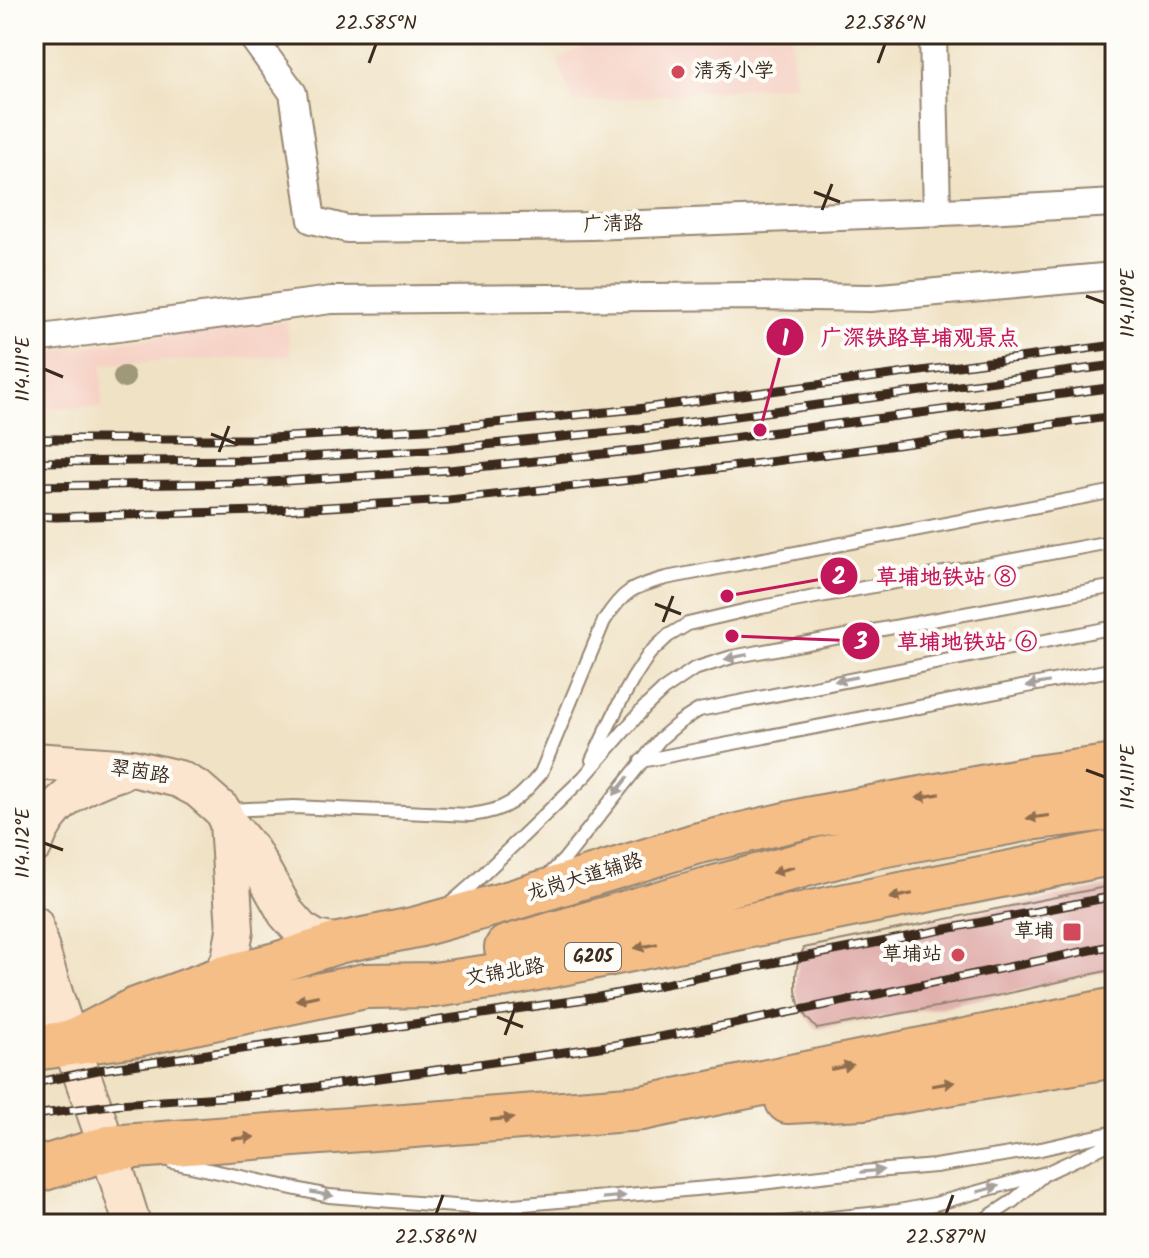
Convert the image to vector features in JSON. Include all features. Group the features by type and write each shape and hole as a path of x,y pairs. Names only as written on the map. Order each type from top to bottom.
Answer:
{"highway":[{"path":"365,986 870,847 1030,818 1115,807"},
{"name":"文锦北路","path":"52,1045 137,1034 365,986 434,985 497,976 1115,852"},
{"path":"968,883 1115,863"},
{"path":"1026,1029 1115,998"},
{"path":"642,1108 1115,1010"},
{"path":"34,1171 109,1148 642,1108 863,1097 1115,1055"}],"main road":[{"name":"龙岗大道辅路","path":"52,1045 133,1009 221,977 338,943 417,927 510,901 695,844 807,818 1035,776 1115,765"}],"street":[{"name":"广清路","path":"250,34 293,93 312,220 347,229 540,228 1115,203"},
{"path":"933,34 937,213"},
{"path":"34,339 331,300 750,296 870,298 1103,277"},
{"name":"翠茵路","path":"34,761 132,768 179,779 198,789 252,852 286,913 301,930 316,939 338,943"},
{"path":"34,845 47,818 70,794 97,779 132,768"},
{"path":"221,977 235,943 225,817"},
{"path":"34,924 49,983 52,1045 109,1148 132,1224"}],"lane":[{"path":"225,817 294,807 470,815 491,813 524,793 541,773 604,621 627,592 643,584 679,575 1115,491"},
{"path":"584,777 634,677 649,654 668,636 688,624 756,608 1115,541"},
{"path":"417,927 454,901 584,777 644,708 679,678 707,664 1115,586"},
{"path":"510,901 532,888 564,860 641,761 670,730 699,710 1115,627"},
{"path":"641,761 1115,669"},
{"path":"109,1148 329,1196 480,1208 935,1166 1041,1149 1115,1132"},
{"path":"773,1224 899,1211 935,1204 1046,1173 1115,1141"},
{"path":"978,1224 1013,1201 1046,1173"},
{"path":"480,1208 492,1224"},
{"path":"480,1208 509,1224"}],"shaded area":[{"name":"清秀小学","path":"607,34 791,34 795,84 574,103 557,60"},
{"path":"287,321 291,356 102,364 102,408 34,408 34,353"}],"building":[{"name":"草埔站","path":"1115,885 1115,969 1001,995 817,1029 799,1004 796,975 804,948"}],"railway":[{"path":"34,439 253,439 443,428 637,409 1115,345"},
{"path":"34,462 252,460 445,449 639,429 1115,365"},
{"path":"34,486 255,483 449,470 641,450 1115,387"},
{"path":"34,516 258,511 449,500 648,478 1115,416"},
{"path":"34,1083 98,1070 599,997 1115,896"},
{"path":"34,1115 118,1104 266,1094 614,1045 733,1024 1115,945"}],"place":[{"name":"清秀小学","path":"678,72"},
{"name":"广深铁路草埔观景点","path":"760,430"},
{"name":"草埔地铁站 ⑧","path":"727,596"},
{"name":"草埔地铁站 ⑥","path":"732,636"},
{"name":"草埔","path":"1072,932"},
{"name":"草埔站","path":"958,955"}]}
